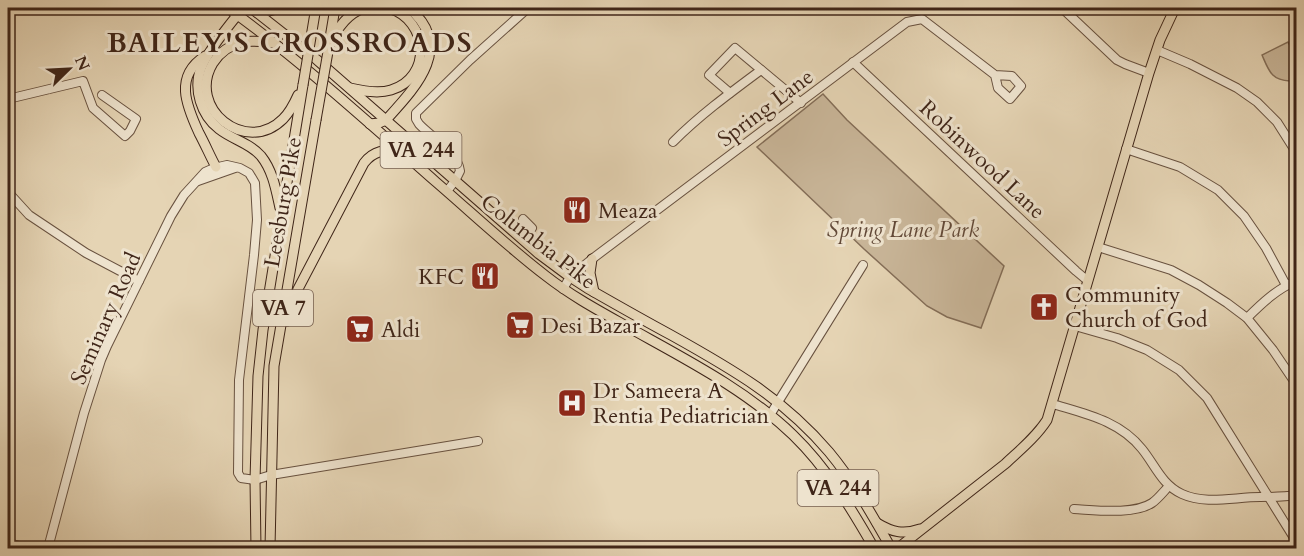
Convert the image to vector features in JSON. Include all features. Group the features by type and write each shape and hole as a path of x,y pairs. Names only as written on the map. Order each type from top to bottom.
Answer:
{"main road":[{"name":"Columbia Pike","path":"228,8 241,11 275,43 562,289 713,376 770,415 800,442 829,476 847,501 874,549"},
{"path":"253,9 269,11 280,8"},
{"path":"333,8 333,28"},
{"path":"333,28 348,16 364,8"},
{"path":"349,88 380,92 394,89 409,80 418,63 421,47 416,28 405,16 388,8"},
{"path":"370,124 386,120 420,80 428,63 430,46 427,32 421,20 409,8"},
{"path":"898,549 1021,450 1047,420 1149,73 1167,23 1175,8"},
{"name":"Columbia Pike","path":"253,9 290,37 523,240 570,277 731,369 779,402 813,434 838,463 860,494 891,549"},
{"name":"Leesburg Pike","path":"256,549 258,376 263,330 315,10"},
{"path":"241,11 204,61 199,76 199,97 206,116 221,131 251,147 262,157 271,174 282,213"},
{"name":"Leesburg Pike","path":"270,549 274,366 328,46 333,28"},
{"path":"275,43 244,42 226,48 221,53 211,68 207,84 208,99 215,112 220,119 234,129 251,132 267,129 282,120 293,107 303,85"},
{"path":"210,53 192,66 186,82 185,94 189,112 216,167"},
{"path":"274,366 298,290 364,163 377,152 400,150"},
{"path":"592,259 590,273 594,292"},
{"path":"877,523 888,530 900,533 923,528"},
{"path":"621,549 633,547 646,549"}],"street":[{"path":"447,191 460,170 457,160 421,127 416,120 416,113 528,8"},
{"path":"1062,8 1117,60 1149,73"},
{"name":"Spring Lane","path":"562,289 570,277 592,259 853,62 901,27 915,20 922,19 995,75"},
{"path":"729,93 709,75 735,48 801,103"},
{"path":"1157,50 1237,88 1257,102 1277,122 1296,152"},
{"name":"Robinwood Lane","path":"853,62 1088,281"},
{"path":"674,142 729,93 761,70"},
{"path":"8,99 83,81 93,108 125,136 136,119 102,95"},
{"path":"1126,149 1180,167 1218,190 1244,216 1266,248 1286,285"},
{"path":"216,167 225,165 246,171 252,177 256,194 257,220 254,255 239,380 239,475 245,479 255,480 271,475 478,441"},
{"name":"Seminary Road","path":"48,549 100,360 171,216 184,195 205,172 216,167"},
{"path":"198,181 235,168"},
{"path":"8,192 29,215 86,253 139,281"},
{"path":"523,219 532,228 523,240"},
{"path":"1098,247 1171,270 1199,285 1247,318 1273,350 1296,384"},
{"path":"770,415 863,265"},
{"path":"1247,318 1265,300 1286,285 1296,281"},
{"path":"1075,326 1117,338 1147,350 1179,370 1207,398 1296,541"},
{"path":"1053,404 1098,417 1116,426 1131,437 1169,486 1181,494 1199,499 1227,500 1296,495"},
{"path":"1074,509 1135,510 1152,504 1169,486"},
{"path":"8,543 28,549"}],"green space":[{"path":"1288,42 1296,58 1296,90 1290,81 1279,79 1272,74 1262,55"},
{"name":"Spring Lane Park","path":"823,94 847,120 1004,266 981,328 947,317 927,306 757,147"}],"place":[{"name":"Meaza","path":"577,210"},
{"name":"KFC","path":"485,276"},
{"name":"Community Church of God","path":"1044,307"},
{"name":"Desi Bazar","path":"520,325"},
{"name":"Aldi","path":"360,329"},
{"name":"Dr Sameera A Rentia Pediatrician","path":"572,403"}],"district":[{"name":"BAILEY'S CROSSROADS","path":"290,42"}]}
